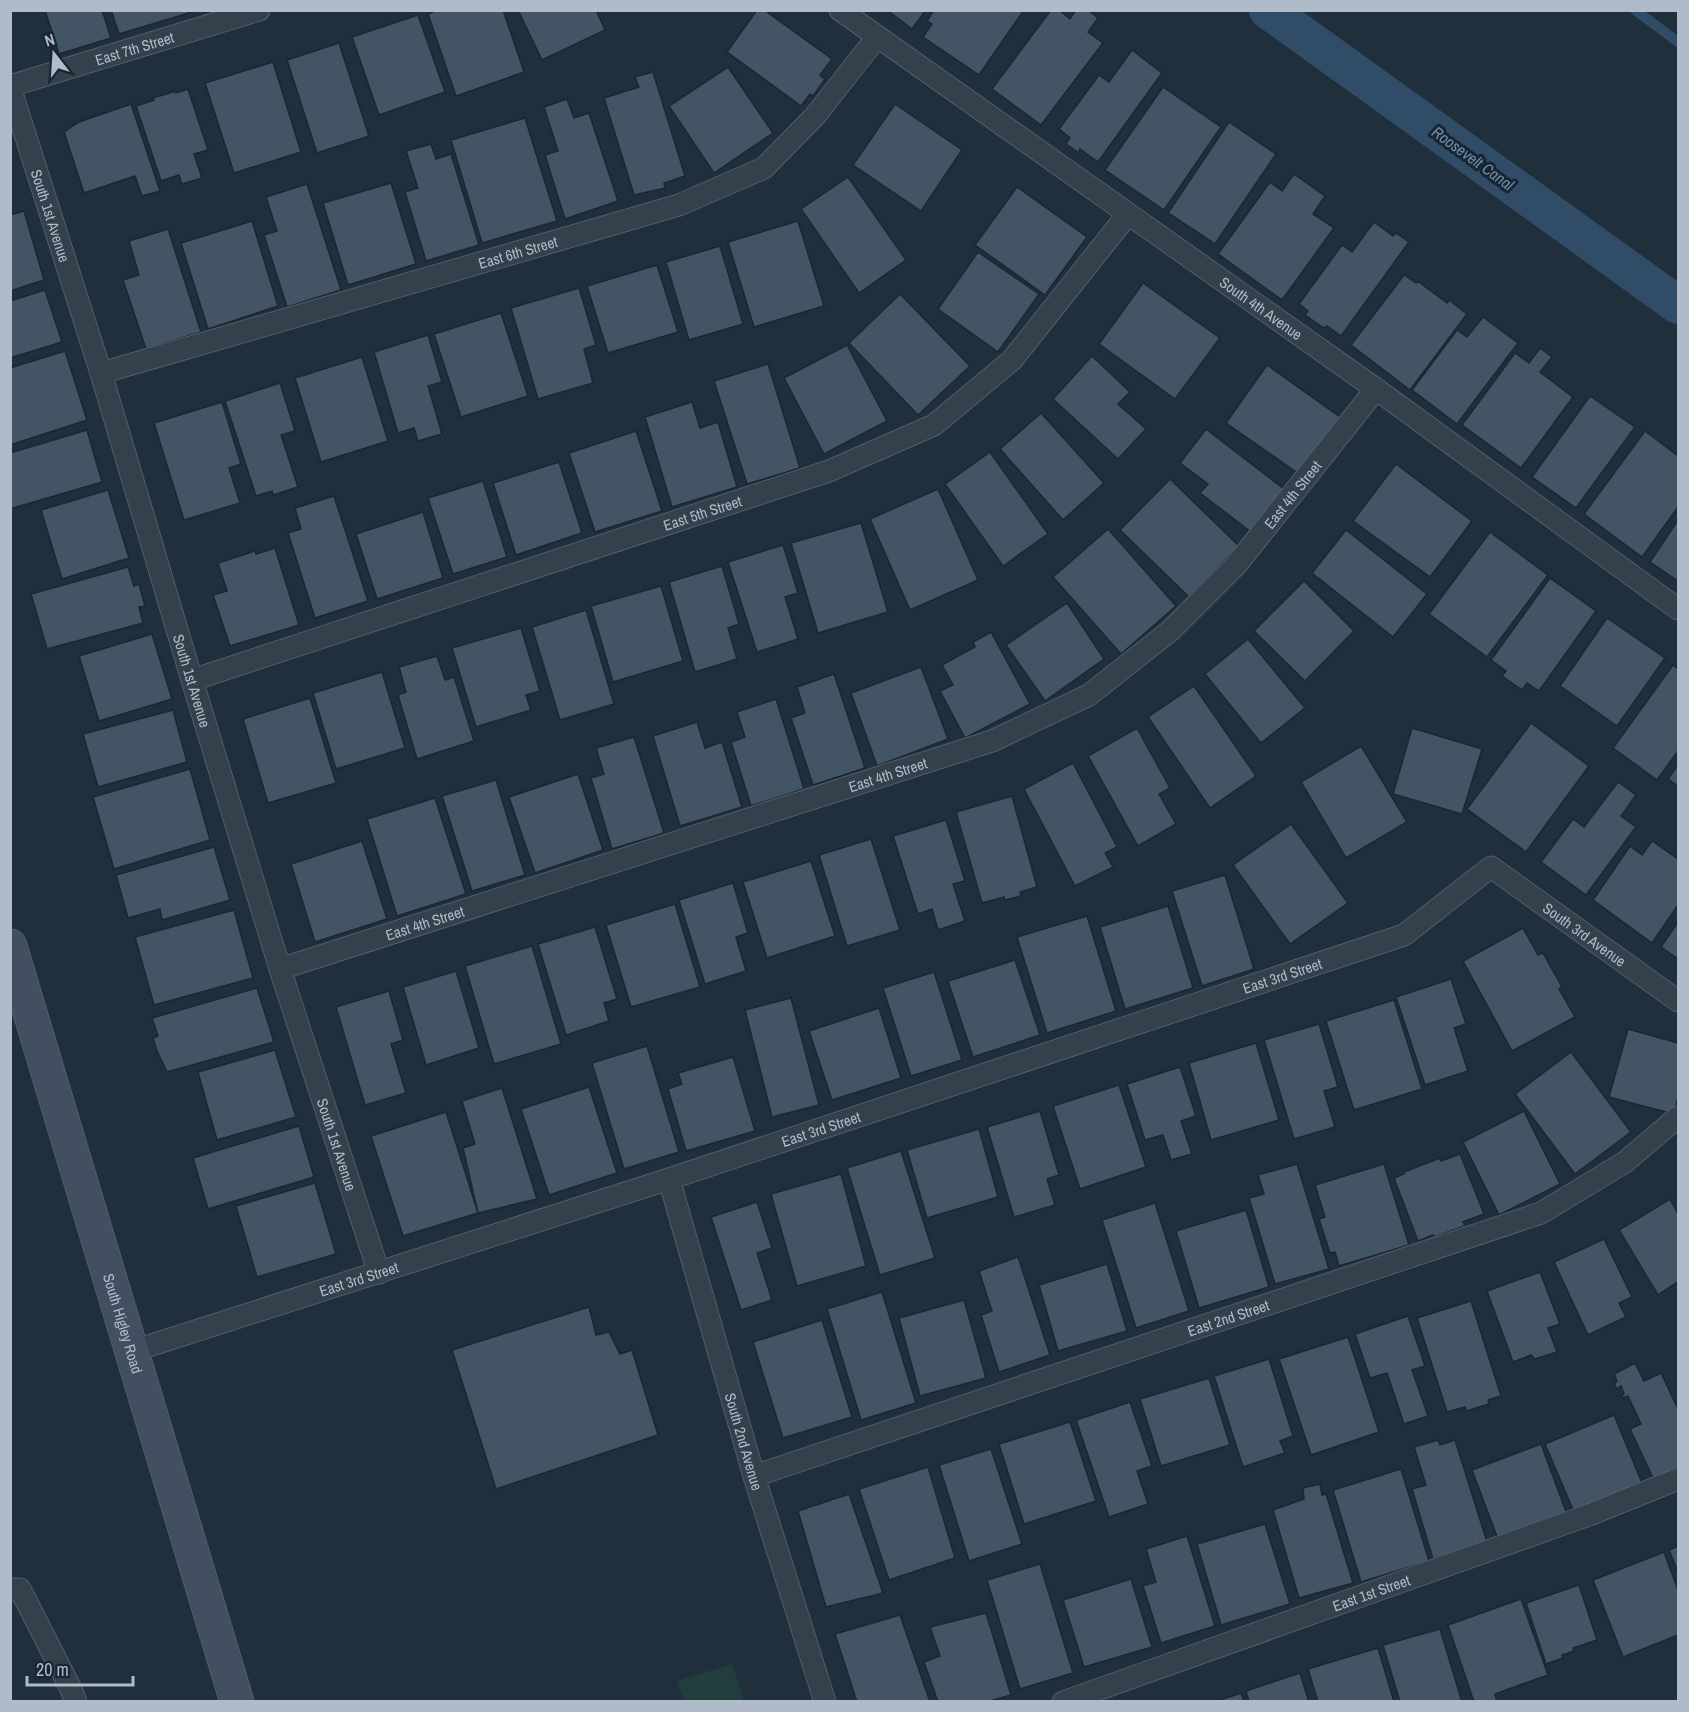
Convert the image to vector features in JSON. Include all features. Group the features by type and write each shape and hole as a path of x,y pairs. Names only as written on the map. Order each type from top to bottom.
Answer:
{"main road":[{"name":"South Higley Road","path":"10,946 237,1701"}],"lane":[{"name":"East 7th Street","path":"10,86 259,10"},
{"name":"South 4th Avenue","path":"840,10 1376,389 1678,609"},
{"name":"East 6th Street","path":"101,374 679,205 764,168 815,116 877,37"},
{"name":"South 1st Avenue","path":"10,86 101,374 280,969 379,1273"},
{"name":"East 5th Street","path":"192,680 829,471 934,425 1012,360 1128,214"},
{"name":"East 4th Street","path":"280,969 992,741 1089,695 1170,632 1237,564 1376,389"},
{"name":"South 3rd Avenue","path":"1491,867 1678,1001"},
{"name":"East 3rd Street","path":"133,1352 669,1179 1404,935 1491,867"},
{"name":"East 2nd Street","path":"754,1476 1541,1213 1625,1162 1678,1117"},
{"name":"South 2nd Avenue","path":"669,1179 754,1476 825,1701"},
{"name":"East 1st Street","path":"1063,1701 1589,1515 1678,1479"},
{"path":"10,1589 20,1588 76,1701"}],"green space":[{"path":"732,1664 744,1701 684,1701 677,1681"}],"building":[{"path":"45,10 102,10 111,38 59,54"},
{"path":"111,10 189,10 189,13 119,34"},
{"path":"437,10 503,10 524,72 456,96 428,14"},
{"path":"518,10 596,10 605,30 542,60"},
{"path":"757,10 764,10 832,59 820,75 825,79 813,96 810,94 801,106 727,52"},
{"path":"887,10 926,10 912,29"},
{"path":"934,10 1024,10 979,75 923,37 932,24 927,21"},
{"path":"1051,10 1059,10 1070,19 1076,10 1088,10 1098,18 1088,32 1103,43 1041,125 992,89"},
{"path":"418,15 445,92 379,115 352,37"},
{"path":"339,43 369,136 317,153 287,60"},
{"path":"1132,50 1162,73 1098,162 1080,149 1079,153 1066,144 1070,138 1059,129 1099,75 1109,82"},
{"path":"273,62 301,152 234,173 205,83"},
{"path":"728,67 773,133 714,173 669,106"},
{"path":"653,72 685,176 664,183 665,188 634,195 604,98 639,87 635,77"},
{"path":"1163,87 1221,127 1164,210 1105,170"},
{"path":"188,89 208,150 194,154 202,178 182,184 179,175 161,181 136,106 154,100 153,98"},
{"path":"567,99 574,118 589,113 618,201 565,219 545,155 558,151 544,107"},
{"path":"131,104 160,191 142,196 135,176 84,193 64,132 79,122"},
{"path":"895,104 962,150 921,211 853,165"},
{"path":"525,118 557,221 482,243 451,140"},
{"path":"1229,122 1276,154 1215,244 1168,213"},
{"path":"431,144 436,159 451,154 479,245 426,261 405,192 418,188 406,151"},
{"path":"1294,174 1325,196 1313,214 1334,228 1282,300 1218,254 1270,182 1282,191"},
{"path":"848,177 906,260 859,293 801,209"},
{"path":"391,183 416,264 348,285 323,203"},
{"path":"307,184 341,290 287,307 264,235 277,231 266,197"},
{"path":"1017,187 1087,237 1045,295 975,245"},
{"path":"24,211 44,280 10,291 10,215"},
{"path":"252,221 278,306 208,329 181,243"},
{"path":"798,221 824,306 754,327 728,242"},
{"path":"1374,222 1393,236 1396,233 1409,242 1341,336 1305,315 1308,311 1299,304 1342,245 1352,252"},
{"path":"168,229 201,332 146,349 123,280 139,275 129,241"},
{"path":"720,246 743,324 689,340 666,262"},
{"path":"978,252 1039,294 998,352 938,309"},
{"path":"657,265 678,332 608,353 587,286"},
{"path":"1404,275 1416,283 1419,282 1447,303 1449,300 1467,314 1410,390 1351,345"},
{"path":"1143,283 1220,338 1175,399 1099,344"},
{"path":"579,288 596,345 584,349 593,383 538,399 511,308"},
{"path":"45,290 62,342 10,358 10,301"},
{"path":"900,294 970,366 918,415 849,343"},
{"path":"501,313 528,396 461,417 434,334"},
{"path":"1483,317 1518,343 1457,424 1412,390 1457,330 1467,337"},
{"path":"428,335 442,382 428,386 442,434 418,441 414,428 398,433 374,352"},
{"path":"847,345 887,421 824,454 784,378"},
{"path":"1540,348 1552,357 1540,372 1573,397 1521,468 1462,425 1515,353 1529,363"},
{"path":"65,351 87,420 10,445 10,368"},
{"path":"1092,356 1130,392 1118,404 1146,429 1118,459 1053,399"},
{"path":"362,357 388,441 321,462 295,378"},
{"path":"768,364 800,468 747,484 714,381"},
{"path":"1267,365 1340,417 1299,474 1226,423"},
{"path":"280,383 295,431 281,435 298,487 273,495 272,491 256,496 225,401"},
{"path":"1590,396 1635,427 1576,508 1532,477"},
{"path":"222,402 241,464 229,468 240,503 184,520 154,423"},
{"path":"692,402 700,428 718,422 737,487 672,507 645,417"},
{"path":"1041,413 1104,483 1063,520 1000,449"},
{"path":"1206,429 1284,489 1251,532 1200,493 1208,484 1180,463"},
{"path":"87,430 102,482 10,509 10,453"},
{"path":"636,431 662,511 595,532 569,453"},
{"path":"1645,431 1678,456 1678,507 1642,557 1584,514"},
{"path":"990,452 1048,534 1003,566 945,484"},
{"path":"559,462 582,533 516,555 493,483"},
{"path":"1396,464 1472,521 1430,577 1353,521"},
{"path":"1170,479 1239,546 1189,597 1120,530"},
{"path":"483,481 507,557 453,574 428,498"},
{"path":"938,489 978,580 910,610 870,519"},
{"path":"108,490 129,558 62,579 41,510"},
{"path":"334,496 368,601 315,618 288,533 301,529 295,508"},
{"path":"423,512 443,578 377,599 356,534"},
{"path":"1678,520 1678,581 1650,562"},
{"path":"861,523 888,612 818,633 791,543"},
{"path":"1108,529 1176,606 1121,654 1053,577"},
{"path":"1346,530 1427,594 1393,637 1312,573"},
{"path":"1490,532 1548,575 1487,657 1429,614"},
{"path":"783,545 798,593 785,597 798,639 757,652 728,562"},
{"path":"275,548 299,625 230,646 213,595 227,591 218,563 255,551 256,554"},
{"path":"722,566 739,624 728,628 737,659 695,672 669,582"},
{"path":"128,567 134,586 139,584 145,606 139,607 143,623 47,649 31,594"},
{"path":"1550,578 1596,611 1539,691 1527,683 1522,690 1502,676 1506,671 1491,660"},
{"path":"1304,581 1354,631 1305,681 1254,631"},
{"path":"661,586 683,661 613,682 591,606"},
{"path":"1067,603 1104,659 1045,701 1006,645"},
{"path":"586,610 614,704 560,720 532,627"},
{"path":"1607,618 1665,658 1617,726 1560,686"},
{"path":"521,628 540,691 526,695 531,710 476,727 452,648"},
{"path":"991,632 1030,704 965,738 940,691 953,685 942,665 975,647 973,642"},
{"path":"152,634 172,699 99,721 79,656"},
{"path":"1248,639 1305,708 1261,743 1205,674"},
{"path":"437,656 445,680 454,677 474,741 417,759 398,695 406,692 399,667"},
{"path":"1673,665 1678,669 1678,751 1657,780 1613,748"},
{"path":"921,667 948,739 877,766 851,693"},
{"path":"382,672 405,748 336,769 313,693"},
{"path":"834,674 865,768 813,785 791,718 805,713 797,687"},
{"path":"1194,686 1256,776 1210,808 1148,717"},
{"path":"310,698 336,783 268,803 243,719"},
{"path":"776,699 804,789 751,806 731,742 745,737 737,712"},
{"path":"173,710 187,762 98,787 83,734"},
{"path":"697,722 705,748 722,742 742,807 680,826 653,736"},
{"path":"1531,723 1589,766 1526,852 1467,809"},
{"path":"1137,728 1170,788 1159,794 1176,824 1138,846 1088,756"},
{"path":"1412,728 1482,749 1462,814 1393,794"},
{"path":"634,737 664,833 612,849 591,778 604,774 596,748"},
{"path":"1361,746 1407,822 1346,858 1301,782"},
{"path":"1073,763 1117,847 1105,853 1113,867 1075,886 1024,789"},
{"path":"1678,765 1678,786 1668,779"},
{"path":"190,769 210,840 114,869 93,797"},
{"path":"578,774 603,850 535,873 509,797"},
{"path":"496,780 525,875 472,891 442,796"},
{"path":"1618,782 1636,795 1621,816 1636,827 1586,895 1541,862 1573,819 1584,827"},
{"path":"1012,796 1037,887 1020,892 1021,896 1005,900 1004,897 982,903 956,812"},
{"path":"435,798 466,894 397,916 367,819"},
{"path":"946,820 965,881 953,884 965,921 938,930 932,909 918,914 893,836"},
{"path":"1291,824 1348,903 1290,944 1233,865"},
{"path":"871,839 900,930 847,946 819,855"},
{"path":"362,841 387,919 315,942 291,864"},
{"path":"1652,841 1678,859 1678,905 1652,943 1593,900 1630,846 1642,855"},
{"path":"214,847 230,900 162,920 160,909 128,918 116,875"},
{"path":"811,861 835,936 767,958 743,882"},
{"path":"1225,875 1254,969 1202,986 1172,891"},
{"path":"733,883 748,933 736,937 746,971 705,984 679,900"},
{"path":"675,904 700,987 631,1007 606,925"},
{"path":"1168,906 1193,988 1125,1009 1100,927"},
{"path":"234,910 253,978 154,1005 135,937"},
{"path":"1087,916 1116,1011 1047,1033 1017,937"},
{"path":"1678,922 1678,959 1661,947"},
{"path":"595,927 617,999 604,1003 609,1021 566,1035 538,944"},
{"path":"1523,928 1538,955 1543,953 1575,1017 1512,1051 1463,961"},
{"path":"532,946 561,1044 494,1064 465,966"},
{"path":"1015,960 1040,1035 973,1057 948,981"},
{"path":"456,971 479,1048 426,1065 403,987"},
{"path":"934,972 962,1060 911,1076 883,988"},
{"path":"1451,979 1466,1024 1454,1028 1468,1071 1425,1085 1396,997"},
{"path":"257,988 274,1042 167,1072 153,1038 158,1036 152,1018"},
{"path":"389,991 403,1040 391,1044 406,1093 365,1105 336,1007"},
{"path":"791,998 819,1105 772,1117 745,1010"},
{"path":"1394,1000 1422,1089 1354,1110 1326,1021"},
{"path":"879,1008 901,1078 832,1100 809,1031"},
{"path":"1319,1024 1338,1087 1324,1091 1335,1127 1294,1139 1264,1040"},
{"path":"1628,1029 1678,1043 1678,1098 1674,1114 1609,1097"},
{"path":"1256,1043 1279,1120 1211,1140 1189,1063"},
{"path":"647,1046 679,1152 624,1169 592,1063"},
{"path":"275,1050 296,1117 217,1140 198,1072"},
{"path":"1571,1052 1631,1132 1575,1174 1515,1094"},
{"path":"733,1057 755,1131 686,1151 668,1089 682,1084 678,1073"},
{"path":"1180,1067 1196,1116 1181,1121 1192,1154 1171,1160 1163,1135 1145,1140 1127,1084"},
{"path":"1119,1085 1146,1167 1080,1189 1053,1106"},
{"path":"589,1087 617,1173 549,1195 521,1109"},
{"path":"502,1088 537,1199 478,1213 463,1148 475,1144 462,1101"},
{"path":"1040,1111 1059,1175 1047,1179 1055,1205 1014,1217 987,1127"},
{"path":"1524,1111 1560,1184 1499,1215 1463,1142"},
{"path":"446,1112 478,1213 403,1236 371,1136"},
{"path":"299,1126 314,1177 208,1209 193,1158"},
{"path":"979,1129 998,1197 927,1218 907,1150"},
{"path":"901,1151 935,1258 880,1275 847,1168"},
{"path":"1460,1154 1484,1214 1463,1222 1465,1226 1418,1241 1394,1178 1440,1158 1441,1161"},
{"path":"1297,1164 1329,1269 1275,1284 1249,1198 1264,1194 1258,1175"},
{"path":"1384,1164 1409,1245 1339,1266 1335,1252 1330,1253 1319,1219 1325,1217 1315,1185"},
{"path":"841,1174 866,1266 797,1286 771,1194"},
{"path":"315,1183 336,1254 257,1277 236,1206"},
{"path":"1670,1199 1678,1214 1678,1282 1658,1295 1619,1230"},
{"path":"757,1202 772,1248 757,1253 772,1300 741,1310 711,1217"},
{"path":"1155,1203 1189,1311 1136,1328 1102,1220"},
{"path":"1246,1210 1269,1287 1199,1308 1176,1231"},
{"path":"1604,1239 1632,1297 1619,1303 1626,1317 1588,1335 1554,1262"},
{"path":"1018,1257 1050,1355 999,1372 981,1315 992,1311 979,1271"},
{"path":"1107,1264 1127,1331 1058,1351 1039,1285"},
{"path":"1540,1272 1560,1324 1548,1328 1557,1352 1535,1359 1531,1355 1513,1362 1487,1291"},
{"path":"882,1292 916,1403 861,1420 827,1309"},
{"path":"964,1300 986,1378 920,1396 899,1318"},
{"path":"1471,1301 1501,1396 1488,1400 1489,1404 1466,1411 1465,1407 1447,1412 1417,1318"},
{"path":"589,1307 596,1335 609,1332 620,1354 632,1350 658,1435 496,1489 452,1350"},
{"path":"1408,1316 1425,1366 1412,1370 1428,1416 1404,1424 1387,1373 1370,1378 1355,1334"},
{"path":"822,1320 852,1417 783,1438 753,1342"},
{"path":"1348,1337 1379,1432 1311,1455 1279,1359"},
{"path":"1269,1359 1293,1436 1280,1441 1285,1453 1243,1467 1214,1376"},
{"path":"1635,1363 1644,1381 1661,1373 1678,1409 1678,1468 1654,1480 1630,1429 1641,1424 1628,1396 1623,1398 1621,1386 1617,1389 1614,1384 1617,1381 1614,1374"},
{"path":"1209,1378 1230,1445 1161,1466 1140,1399"},
{"path":"1130,1402 1152,1466 1137,1471 1148,1504 1109,1517 1076,1420"},
{"path":"1614,1415 1642,1483 1574,1512 1545,1444"},
{"path":"1070,1422 1096,1501 1024,1524 999,1444"},
{"path":"1438,1440 1440,1445 1455,1440 1487,1542 1433,1559 1412,1489 1426,1485 1414,1447"},
{"path":"1541,1444 1568,1517 1499,1542 1472,1470"},
{"path":"991,1449 1022,1544 969,1561 939,1465"},
{"path":"928,1467 955,1558 889,1580 859,1489"},
{"path":"1401,1469 1429,1561 1361,1582 1333,1490"},
{"path":"1320,1484 1322,1495 1326,1494 1353,1583 1299,1598 1273,1510 1304,1499 1303,1488"},
{"path":"849,1494 883,1593 826,1607 798,1511"},
{"path":"1265,1524 1290,1604 1221,1625 1197,1544"},
{"path":"1187,1536 1215,1626 1161,1643 1143,1586 1156,1582 1146,1549"},
{"path":"1678,1546 1678,1572 1669,1550"},
{"path":"1664,1552 1678,1590 1678,1635 1623,1657 1593,1580"},
{"path":"1040,1564 1073,1673 1020,1689 987,1580"},
{"path":"1131,1579 1152,1647 1084,1667 1063,1600"},
{"path":"1579,1585 1597,1640 1573,1648 1574,1651 1562,1655 1563,1658 1546,1664 1526,1603"},
{"path":"1521,1599 1548,1675 1495,1694 1497,1702 1474,1702 1448,1625"},
{"path":"986,1613 1011,1695 986,1702 938,1702 924,1662 940,1656 930,1627"},
{"path":"900,1615 930,1702 857,1702 835,1634"},
{"path":"1440,1629 1462,1702 1400,1702 1383,1645"},
{"path":"1378,1648 1394,1702 1318,1702 1308,1669"},
{"path":"1300,1673 1309,1702 1249,1702 1246,1691"},
{"path":"1241,1693 1244,1702 1214,1702"}],"waterway":[{"name":"Roosevelt Canal","path":"1268,10 1678,305"},
{"path":"1635,10 1678,42"}]}
